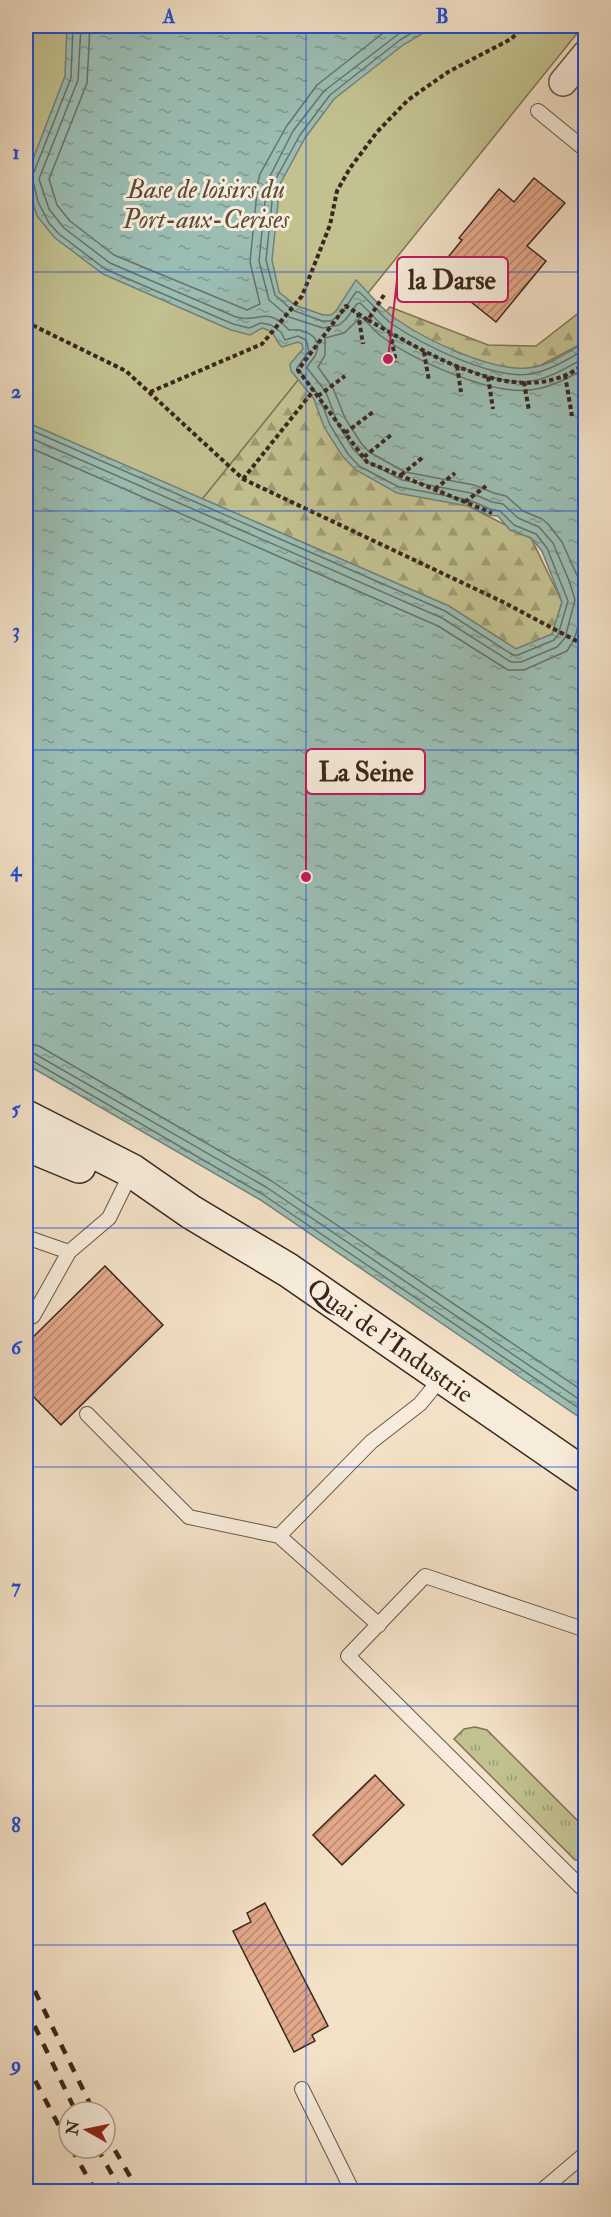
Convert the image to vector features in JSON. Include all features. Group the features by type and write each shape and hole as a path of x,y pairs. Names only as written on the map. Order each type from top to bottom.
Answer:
{"main road":[{"name":"Quai de l'Industrie","path":"26,1117 288,1270 585,1476"},
{"name":"Quai de l'Industrie","path":"26,1144 128,1178"}],"street":[{"path":"562,82 585,54"}],"lane":[{"path":"538,111 584,147"},
{"path":"26,1320 33,1316 69,1252 109,1218 128,1178"},
{"path":"26,1237 69,1252"},
{"path":"279,1536 371,1443 420,1404 442,1377"},
{"path":"87,1414 189,1517 279,1536 379,1625"},
{"path":"585,1630 425,1576 348,1656 585,1892"},
{"path":"302,2089 353,2192"},
{"path":"540,2192 585,2153"}],"path":[{"path":"150,392 262,344 302,296 330,225 337,191 350,168 377,132 408,100 448,72 511,39 525,26"},
{"path":"368,320 384,295"},
{"path":"492,513 367,462 298,370 346,306 441,361 488,377 524,382 565,375 585,364"},
{"path":"358,313 363,344"},
{"path":"26,322 126,370 243,479 503,602 585,646"},
{"path":"390,332 396,362"},
{"path":"424,351 429,381"},
{"path":"457,366 461,392"},
{"path":"565,375 572,416"},
{"path":"318,396 345,376"},
{"path":"488,377 493,409"},
{"path":"524,382 529,411"},
{"path":"243,479 314,390"},
{"path":"345,433 373,412"},
{"path":"364,457 391,435"},
{"path":"401,475 422,458"},
{"path":"435,489 455,473"},
{"path":"465,502 486,486"}],"green space":[{"path":"26,26 314,399 468,506 531,538 562,602 553,634 516,649 448,606 26,422"},
{"name":"Base de loisirs du Port-aux-Cerises","path":"26,26 583,26 199,503 26,424"},
{"path":"390,307 488,345 536,346 585,308 585,342 526,373 458,359 379,319"},
{"path":"475,1727 487,1730 585,1828 585,1855 580,1860 575,1860 454,1739 464,1729"}],"water":[{"path":"67,26 435,26 403,45 334,99 305,138 280,184 272,260 279,292 295,305 323,315 331,315 356,280 380,306 424,336 477,359 512,368 543,365 585,342 585,1421 259,1199 26,1064 26,422 449,606 516,649 552,634 562,602 542,551 531,538 510,530 498,516 488,515 468,506 397,493 356,470 343,457 324,427 314,399 291,371 290,364 303,349 302,344 298,342 282,347 273,334 262,328 250,335 231,330 103,274 55,238 37,216 29,191 28,172 65,76"}],"building":[{"path":"534,178 565,203 527,246 546,261 496,322 451,286 443,295 428,282 462,240 459,238 499,189 514,202"},
{"path":"105,1266 163,1325 61,1425 26,1389 26,1344"},
{"path":"375,1775 404,1805 342,1865 313,1835"},
{"path":"265,1903 328,2026 312,2035 315,2041 294,2052 233,1931 251,1922 247,1913"}],"railway":[{"path":"26,1973 88,2100"},
{"path":"26,2008 70,2100"},
{"path":"26,2063 57,2122"},
{"path":"117,2154 139,2192"},
{"path":"78,2160 96,2192"},
{"path":"104,2160 122,2192"}],"place":[{"name":"la Darse","path":"388,359"},
{"name":"La Seine","path":"306,877"}]}
